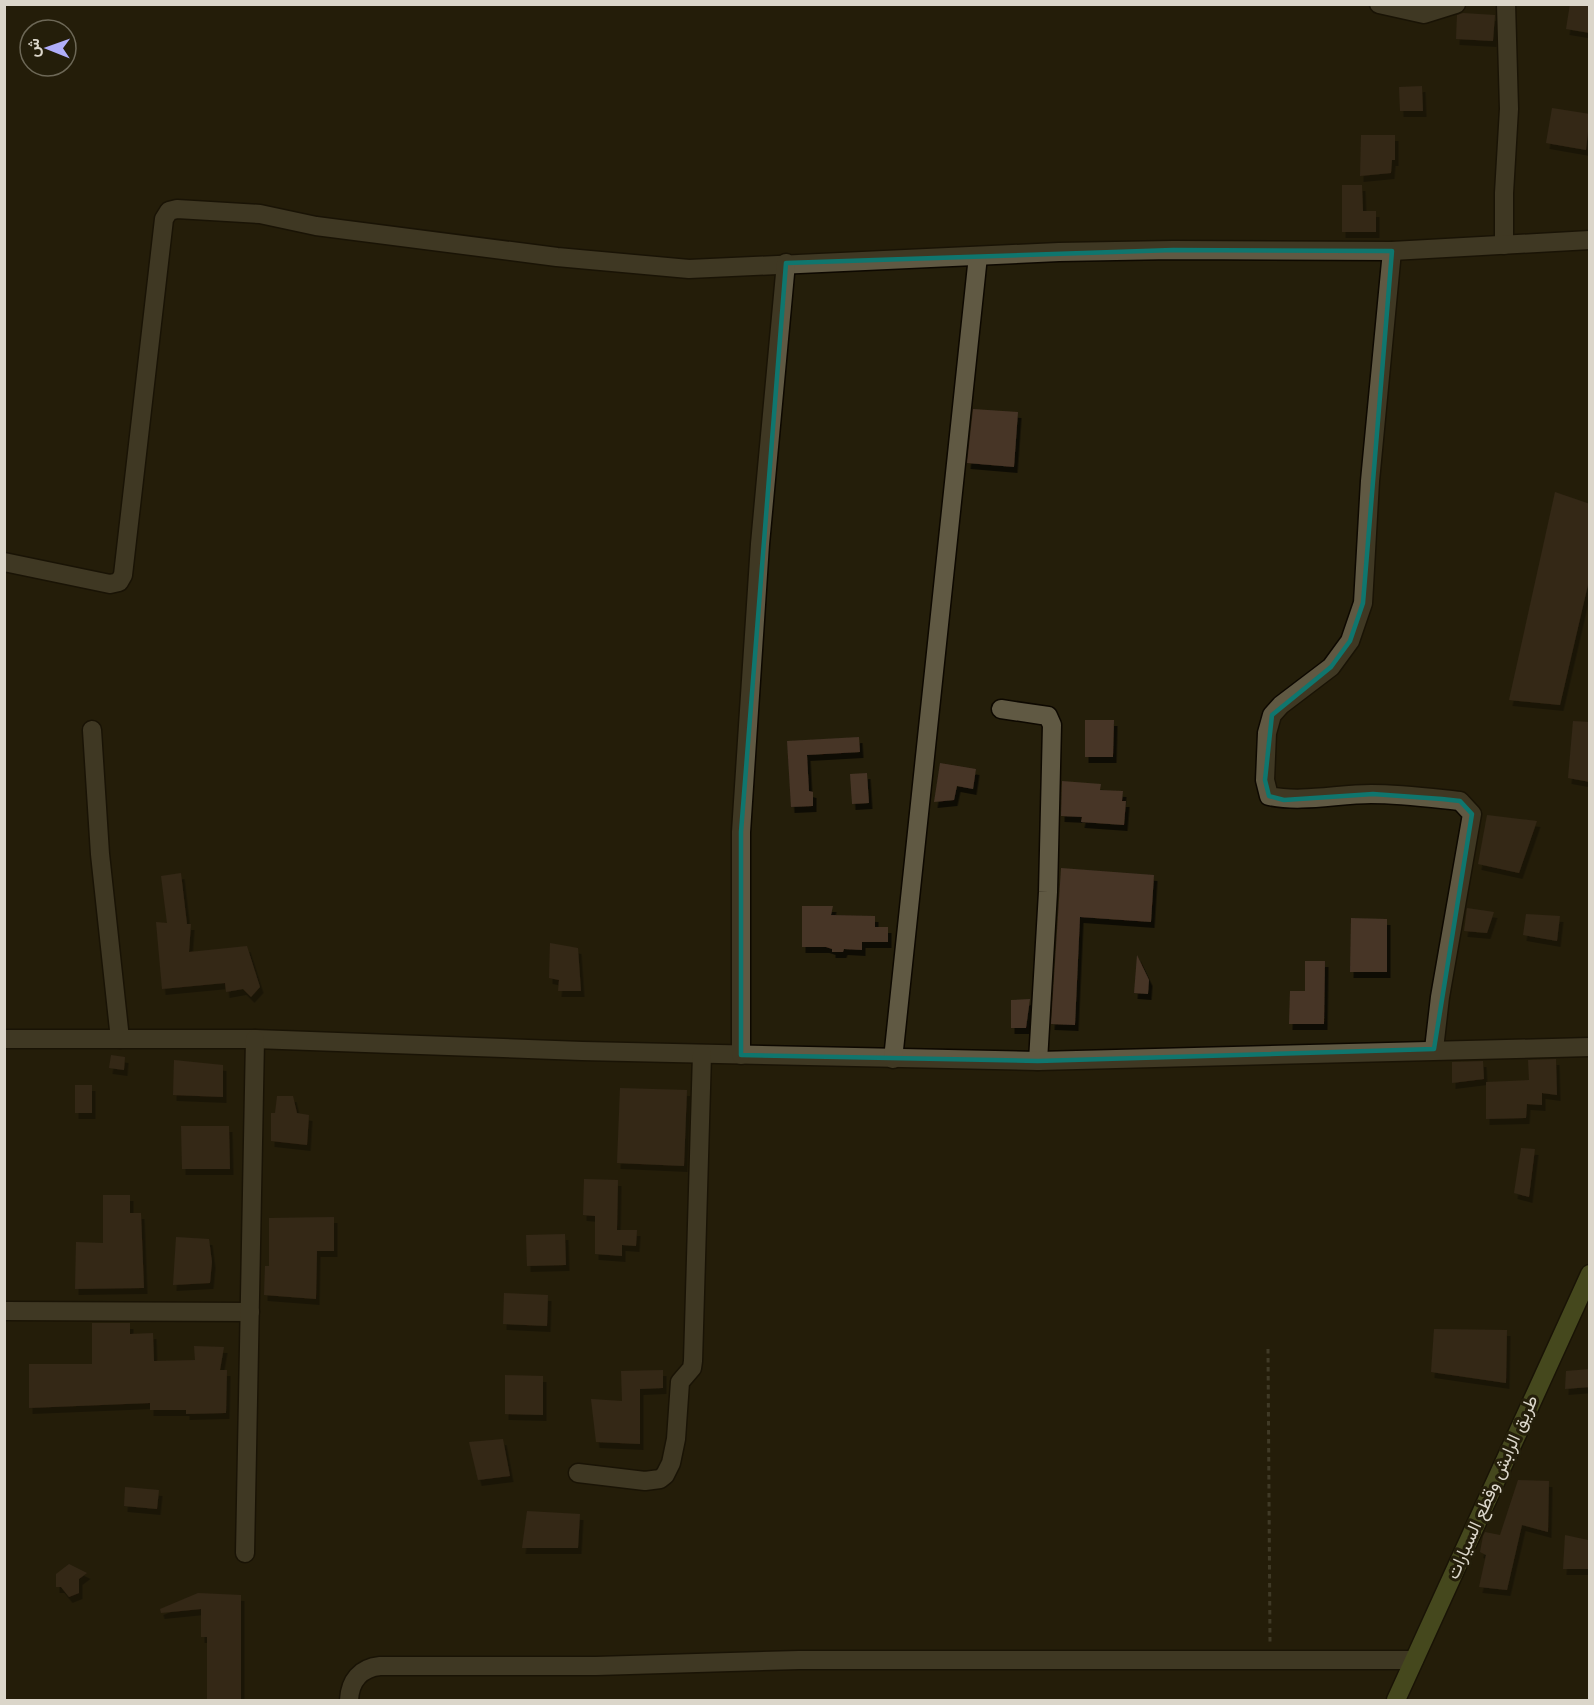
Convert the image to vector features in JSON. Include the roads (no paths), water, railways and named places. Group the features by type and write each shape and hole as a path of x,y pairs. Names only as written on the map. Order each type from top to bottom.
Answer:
{"main road":[{"name":"طريق الرابش وقطع السيارات","path":"1396,1701 1590,1274"}],"street":[{"path":"1379,4 1424,14 1456,4"},
{"path":"1504,245 1504,193 1509,109 1506,4"},
{"path":"4,562 110,584 119,582 123,575 164,219 169,211 189,209 260,214 316,226 533,254 678,268 1173,250 1392,251 1590,240"},
{"path":"1392,251 1371,481 1364,603 1350,641 1331,667 1281,705 1272,715 1267,733 1264,780 1269,796 1284,800 1373,794 1442,799 1460,801 1472,814 1440,997 1434,1049"},
{"path":"893,1059 978,256"},
{"path":"741,1055 741,832 760,544 786,263"},
{"path":"1001,709 1048,716 1052,725 1048,892 1038,1061"},
{"path":"92,730 100,854 120,1039"},
{"path":"4,1040 255,1040 702,1054 1038,1061 1434,1049 1590,1047"},
{"path":"245,1553 255,1040"},
{"path":"578,1473 654,1480 668,1472 671,1463 676,1439 680,1382 692,1368 693,1361 702,1054"},
{"path":"4,1311 249,1312"},
{"path":"349,1701 355,1678 366,1669 380,1666 618,1665 799,1660 1414,1660"}]}
